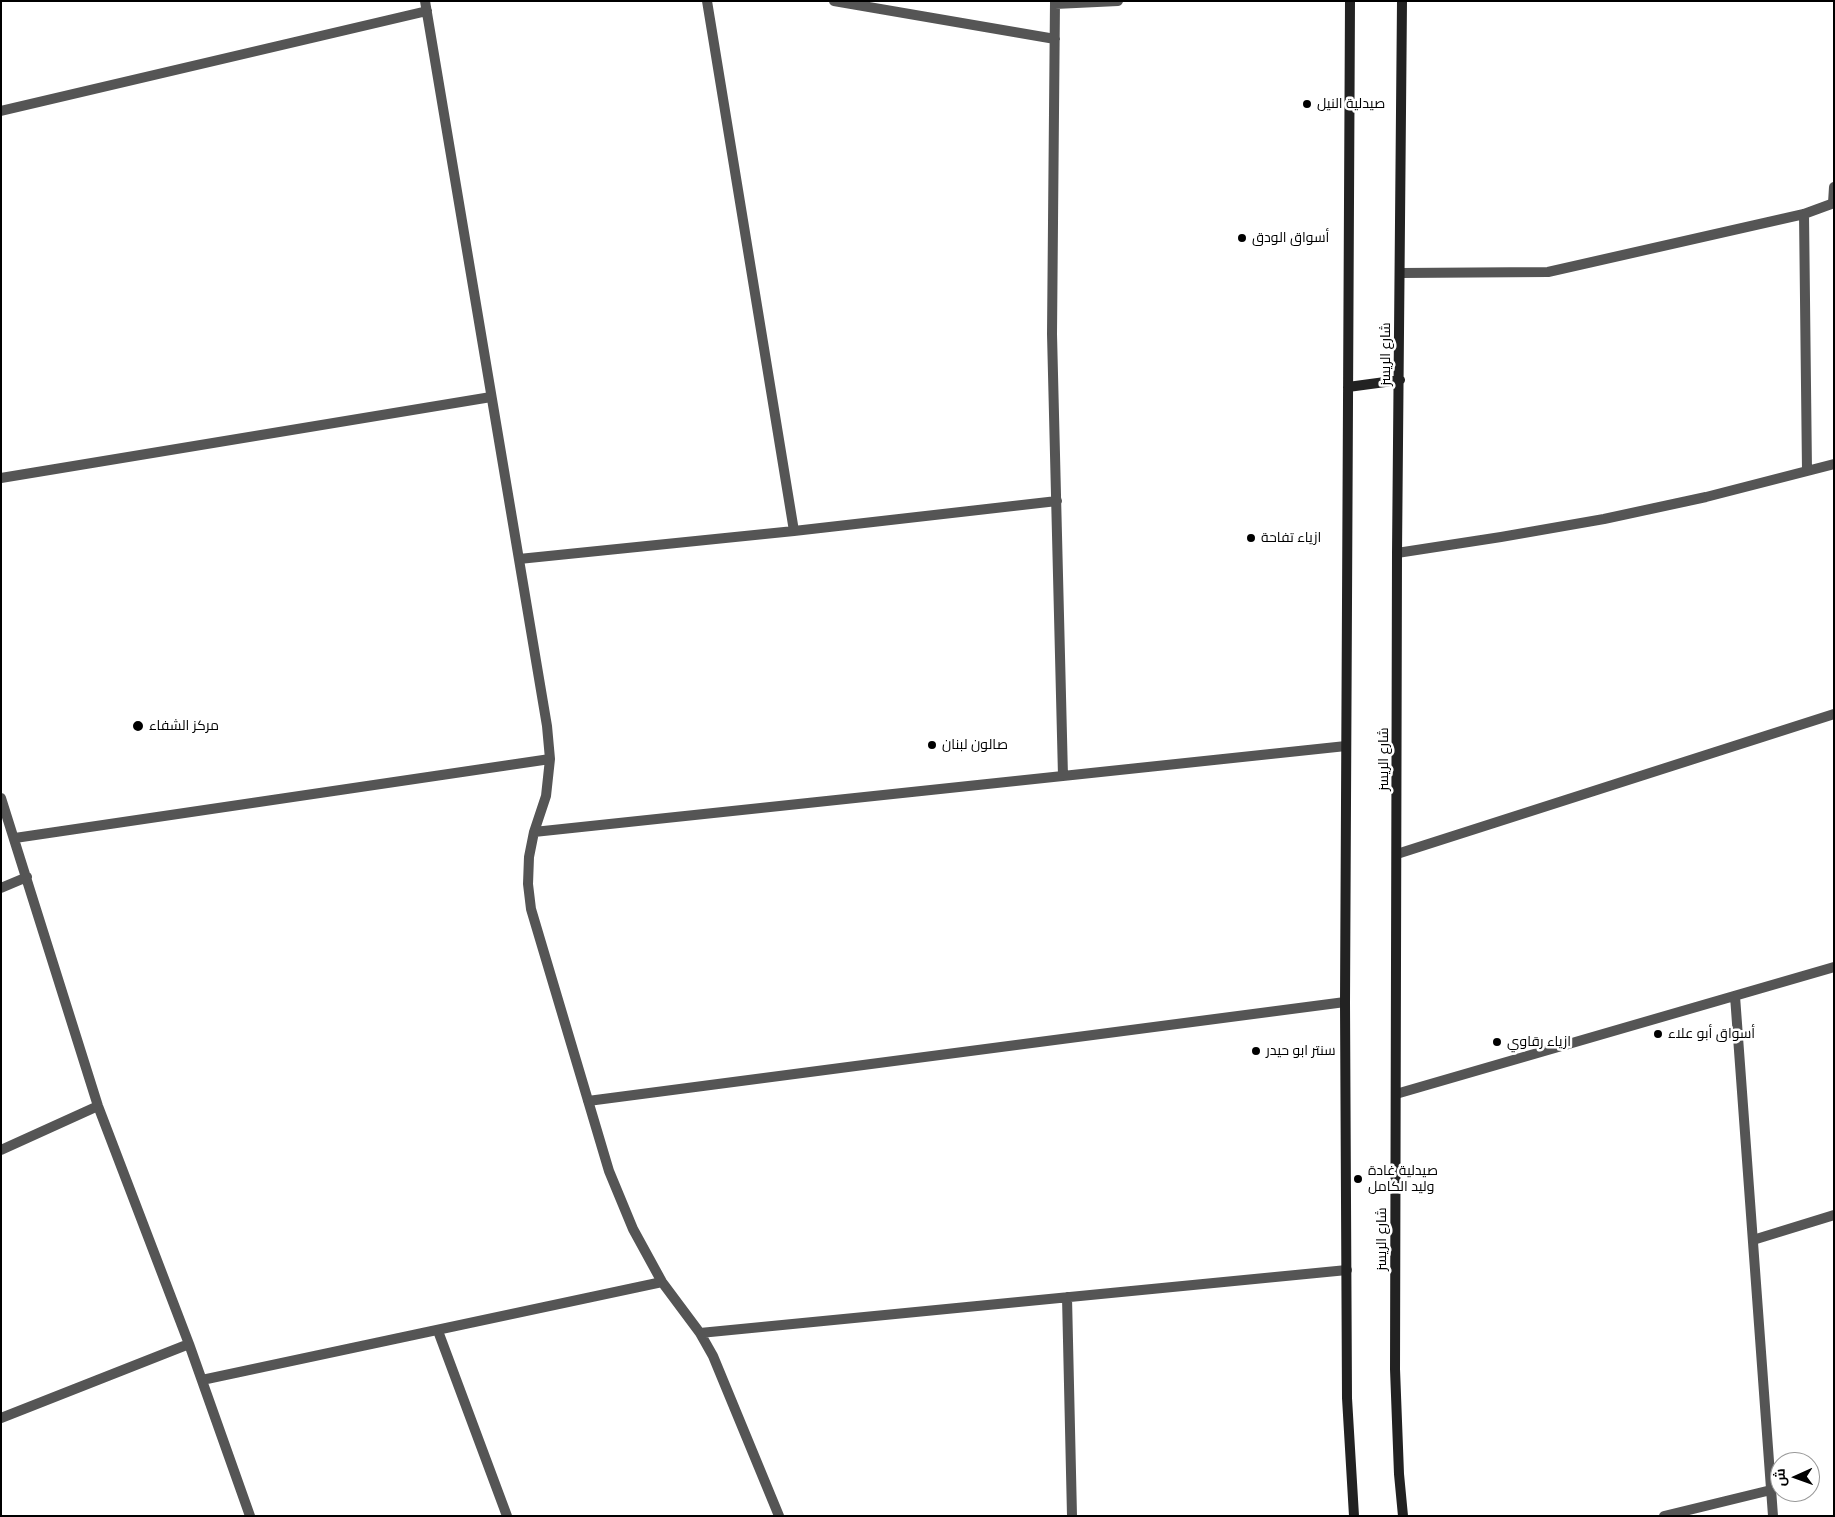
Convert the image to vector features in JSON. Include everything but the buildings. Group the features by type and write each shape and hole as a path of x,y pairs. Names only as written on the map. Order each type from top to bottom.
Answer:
{"street":[{"path":"707,1 794,531"},
{"path":"834,1 1055,39"},
{"path":"1064,776 1052,334 1055,3 1118,1"},
{"path":"1350,1 1345,1002 1347,1398 1354,1516"},
{"name":"شارع الريسز","path":"1402,1 1397,553 1395,1369 1399,1474 1403,1516"},
{"path":"1,111 426,6 547,726 550,759 546,796 534,832 529,857 528,884 531,909 609,1171 633,1230 662,1282 700,1333 725,1382 779,1516"},
{"path":"1400,273 1548,272 1804,214 1833,203 1834,187"},
{"path":"1804,214 1807,471"},
{"path":"1348,387 1400,380"},
{"path":"1,478 491,398"},
{"path":"1397,553 1501,538 1604,519 1706,497 1834,464"},
{"path":"519,559 794,531 1057,501"},
{"path":"1397,854 1834,714"},
{"path":"534,832 1346,746"},
{"path":"15,838 550,759"},
{"path":"1,798 98,1106 189,1344 250,1516"},
{"path":"1,888 27,877"},
{"path":"1396,1094 1834,967"},
{"path":"1735,996 1770,1476"},
{"path":"588,1101 1345,1002"},
{"path":"1,1150 98,1106"},
{"path":"1753,1240 1834,1215"},
{"path":"700,1333 1347,1270"},
{"path":"202,1380 662,1282"},
{"path":"1067,1297 1072,1516"},
{"path":"438,1331 507,1516"},
{"path":"1,1418 189,1344"},
{"path":"1664,1516 1770,1490"},
{"path":"1772,1502 1773,1516"}],"place":[{"name":"صيدلية النيل","path":"1307,104"},
{"name":"أسواق الودق","path":"1242,238"},
{"name":"ازياء تفاحة","path":"1251,538"},
{"name":"مركز الشفاء","path":"138,726"},
{"name":"صالون لبنان","path":"932,745"},
{"name":"أسواق أبو علاء","path":"1658,1034"},
{"name":"ازياء رقاوي","path":"1497,1042"},
{"name":"سنتر ابو حيدر","path":"1256,1051"},
{"name":"صيدلية غادة وليد الكامل","path":"1358,1179"}]}
